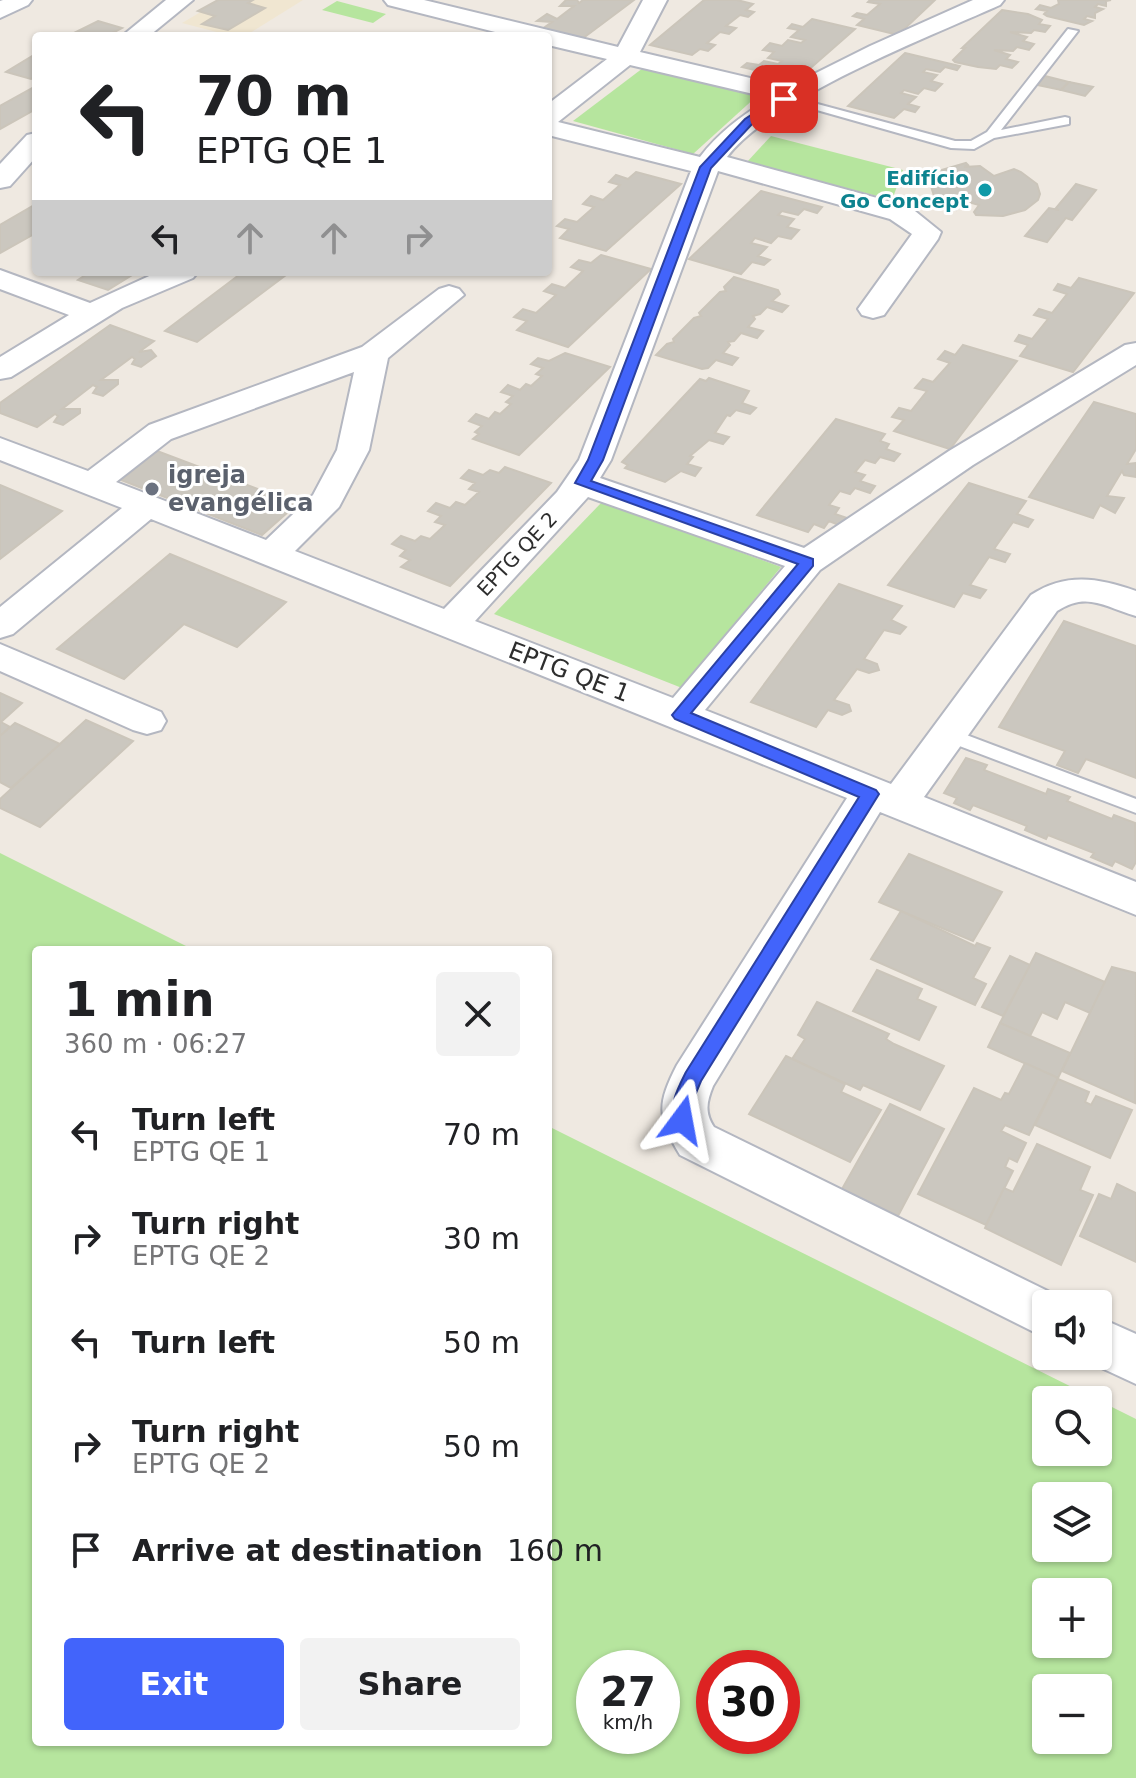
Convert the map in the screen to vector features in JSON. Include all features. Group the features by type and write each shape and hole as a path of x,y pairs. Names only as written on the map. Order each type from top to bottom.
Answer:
{"street":[{"path":"0,11 20,0"},
{"path":"139,32 181,0"},
{"path":"396,0 524,32"},
{"path":"552,114 625,57 655,0"},
{"name":"EPTG QE 2","path":"450,625 582,483 595,460 708,164 749,121 787,97 992,0"},
{"path":"552,39 787,97"},
{"path":"552,128 900,213 927,232 873,309"},
{"path":"0,180 32,145"},
{"path":"0,370 90,313 174,276"},
{"path":"0,279 90,313"},
{"path":"91,485 160,432 373,354 449,295"},
{"path":"680,715 808,562 961,458 1136,352"},
{"path":"271,555 327,500 353,450 373,354"},
{"name":"EPTG QE 1","path":"0,448 680,715 1136,899"},
{"path":"582,483 808,562"},
{"path":"0,626 146,506"},
{"path":"1032,1308 697,1141 682,1120 683,1100 693,1078 883,799 948,734 1044,603 1058,592 1094,589 1136,604"},
{"path":"0,656 147,721"},
{"path":"1112,1348 1136,1360"}],"lane":[{"path":"787,97 955,145 974,145 991,135 1072,31"},
{"path":"991,135 1065,121"},
{"path":"948,734 1136,806"}],"shaded area":[{"path":"221,0 303,0 251,32 217,32 182,23"}],"green space":[{"path":"337,1 386,14 373,23 322,10"},
{"path":"643,68 757,96 693,154 573,121"},
{"path":"771,136 903,170 892,200 747,162"},
{"path":"602,502 781,567 682,688 494,614"},
{"path":"0,853 186,946 32,946 32,1746 552,1746 552,1128 1032,1367 1032,1370 1070,1386 1032,1386 1032,1466 1112,1466 1112,1407 1136,1419 1136,1778 0,1778"}],"building":[{"path":"218,0 253,0 248,3 265,8 228,30 202,24 215,16 198,11"},
{"path":"566,0 577,0 579,3 583,0 634,0 582,39 542,29 552,22 537,21 547,14 557,19 574,6 560,6"},
{"path":"704,0 737,0 753,4 746,10 754,12 748,17 740,15 726,26 736,28 729,34 720,32 707,43 715,45 708,51 700,49 692,55 650,45"},
{"path":"935,0 898,35 857,25 864,19 853,16 857,13 867,15 880,4 868,2"},
{"path":"1058,0 1111,0 1106,1 1106,6 1098,4 1095,7 1103,9 1095,13 1095,18 1087,16 1084,19 1092,21 1084,25 1047,16 1044,14 1047,11 1036,9 1040,5 1051,8 1059,4"},
{"path":"1002,10 1028,14 1042,20 1039,24 1050,26 1045,32 1010,32 1027,37 1023,41 1034,44 1029,50 1017,47 1013,51 994,50 1010,55 1006,59 1018,62 1012,68 1000,65 996,69 955,62 953,60 965,48 962,48"},
{"path":"812,19 855,29 797,80 742,67 747,63 759,65 764,61 778,64 782,61 768,58 774,52 763,50 770,43 782,46 788,40 801,43 805,40 791,37 799,30 788,28 792,24 803,27"},
{"path":"98,21 122,28 114,32 76,32"},
{"path":"905,53 960,66 957,70 945,67 940,72 926,69 923,72 937,75 931,81 942,84 935,91 924,88 918,94 904,90 901,93 916,97 908,104 919,107 915,112 904,109 894,118 848,106"},
{"path":"32,56 32,79 6,72"},
{"path":"1045,76 1069,82 1061,90 1038,85"},
{"path":"1069,82 1093,87 1085,96 1061,90"},
{"path":"32,88 32,111 0,129 0,106"},
{"name":"Edifício Go Concept","path":"968,165 964,167 980,166 994,176 1014,169 1021,172 1037,184 1038,200 1025,210 1003,216 976,215 974,212 979,205 965,201 956,210 947,206 934,196 930,183 942,170"},
{"path":"636,172 681,184 606,251 560,238 569,229 557,226 565,219 577,222 594,207 583,204 591,196 603,200 620,185 609,182 616,175 628,179"},
{"path":"1076,184 1096,190 1072,220 1066,218 1047,242 1025,236 1049,208 1059,210 1056,208"},
{"path":"761,191 822,207 817,213 804,209 798,215 782,211 778,215 794,219 787,227 799,230 791,239 778,236 771,243 755,238 751,243 767,247 758,256 770,260 764,265 752,262 741,274 689,259"},
{"path":"32,206 32,235 0,253 0,225"},
{"path":"601,255 651,269 568,347 517,330 527,321 514,317 523,309 536,313 556,295 544,291 552,284 565,288 583,271 571,267 579,260 591,263"},
{"path":"84,276 131,276 108,290 78,280"},
{"path":"238,276 285,276 197,342 165,331"},
{"path":"734,277 778,290 780,294 772,301 788,306 782,312 767,307 753,316 755,319 748,327 763,331 757,338 741,333 734,341 728,342 730,345 723,353 738,358 732,365 716,360 708,368 702,369 656,355 667,344 674,342 673,339 694,318 701,316 699,313 720,292 726,291 724,287"},
{"path":"1079,278 1134,293 1073,372 1020,356 1028,345 1015,341 1019,335 1032,339 1048,319 1034,315 1039,309 1052,313 1067,294 1054,290 1058,284 1071,288"},
{"path":"110,325 154,341 139,352 151,350 156,356 141,367 132,364 135,359 132,357 101,380 118,380 118,384 103,396 93,393 97,387 93,385 62,409 80,409 80,413 63,425 54,422 58,416 55,414 37,427 0,413 0,403"},
{"path":"963,345 1017,361 950,449 894,431 904,420 892,417 899,408 911,411 927,391 915,388 923,379 933,382 950,363 938,359 945,351 955,355"},
{"path":"565,353 610,367 519,455 473,439 482,426 469,421 476,414 489,419 495,412 500,414 511,404 506,402 513,396 501,392 508,385 520,390 526,384 531,386 542,376 536,374 543,368 531,364 538,358 549,361"},
{"path":"709,378 749,391 742,403 756,408 750,414 736,410 727,415 715,433 729,437 723,444 709,440 690,456 693,457 687,464 701,468 695,476 681,471 665,482 625,468 628,465 622,462 700,379 706,381"},
{"path":"1094,402 1136,414 1136,449 1127,464 1136,463 1136,477 1124,475 1122,471 1107,496 1124,498 1115,513 1100,505 1093,518 1029,497"},
{"path":"836,419 885,434 880,441 889,444 886,449 900,454 894,461 880,457 875,463 865,460 855,472 865,475 860,481 875,486 870,493 855,488 850,494 840,491 829,505 839,508 835,514 850,519 844,527 829,521 824,528 814,524 808,532 757,515"},
{"path":"157,451 297,504 262,535 121,480"},
{"path":"505,467 551,483 450,586 401,567 410,560 400,556 406,550 392,544 401,536 415,541 421,536 430,539 445,525 435,522 441,516 428,511 436,503 450,508 456,502 465,505 479,492 469,489 475,483 461,478 469,470 483,475 490,470 499,473"},
{"path":"969,483 1026,501 1017,514 1033,520 1028,527 1013,522 994,549 1010,554 1005,562 989,557 970,585 986,590 980,598 963,593 954,607 888,585"},
{"path":"0,485 62,511 0,559"},
{"path":"170,554 286,602 237,647 184,624 124,679 57,649"},
{"path":"839,584 902,606 891,620 906,627 900,634 884,630 864,659 877,664 879,670 869,673 857,669 834,700 849,705 851,711 842,715 828,710 816,727 751,702"},
{"path":"1064,621 1136,646 1136,778 1086,759 1078,773 1057,765 1065,751 999,727"},
{"path":"0,693 22,703 1,722 10,727 0,736"},
{"path":"86,720 133,741 40,827 0,808 0,799"},
{"path":"15,723 60,744 11,788 0,782 0,736"},
{"path":"966,758 987,765 984,770 1046,794 1048,789 1070,797 1067,801 1112,819 1114,815 1135,823 1136,862 1132,869 1115,861 1112,866 1091,857 1094,853 1048,835 1046,839 1025,830 1027,826 973,805 970,810 954,803 957,798 944,793"},
{"path":"909,854 1002,892 973,941 879,902"},
{"path":"901,911 975,946 977,943 990,948 973,978 986,984 975,1005 871,959"},
{"path":"1036,953 1105,982 1090,1013 1065,1002 1057,1019 1042,1012 1030,1036 1000,1023"},
{"path":"1010,956 1030,965 1003,1016 982,1007"},
{"path":"1112,967 1136,973 1135,1103 1062,1071"},
{"path":"877,970 922,989 917,999 936,1007 919,1040 853,1011"},
{"path":"817,1002 889,1034 886,1039 894,1044 944,1066 920,1110 863,1085 860,1090 792,1059 805,1039 798,1035"},
{"path":"1000,1023 1070,1053 1058,1078 988,1047"},
{"path":"786,1056 845,1084 841,1092 881,1110 850,1162 749,1114"},
{"path":"1025,1063 1058,1078 1029,1135 1005,1125 1001,1131 1026,1143 1017,1162 1009,1158 1005,1167 1013,1171 986,1225 918,1194 974,1088 1001,1100 1005,1093 1009,1094"},
{"path":"1058,1079 1089,1092 1085,1102 1091,1105 1096,1096 1132,1110 1110,1158 1035,1125"},
{"path":"890,1104 944,1129 898,1216 842,1189"},
{"path":"1037,1144 1090,1167 1080,1190 1093,1195 1061,1265 985,1228 1004,1188 1013,1192"},
{"path":"1117,1184 1136,1193 1136,1262 1080,1236 1099,1194 1111,1199"}],"place":[{"name":"Edifício Go Concept","path":"985,190"},
{"name":"igreja evangélica","path":"152,489"}],"route":[{"path":"682,1120 683,1100 693,1078 870,794 680,715 808,562 582,483 595,460 706,167 749,121 784,99"}]}
